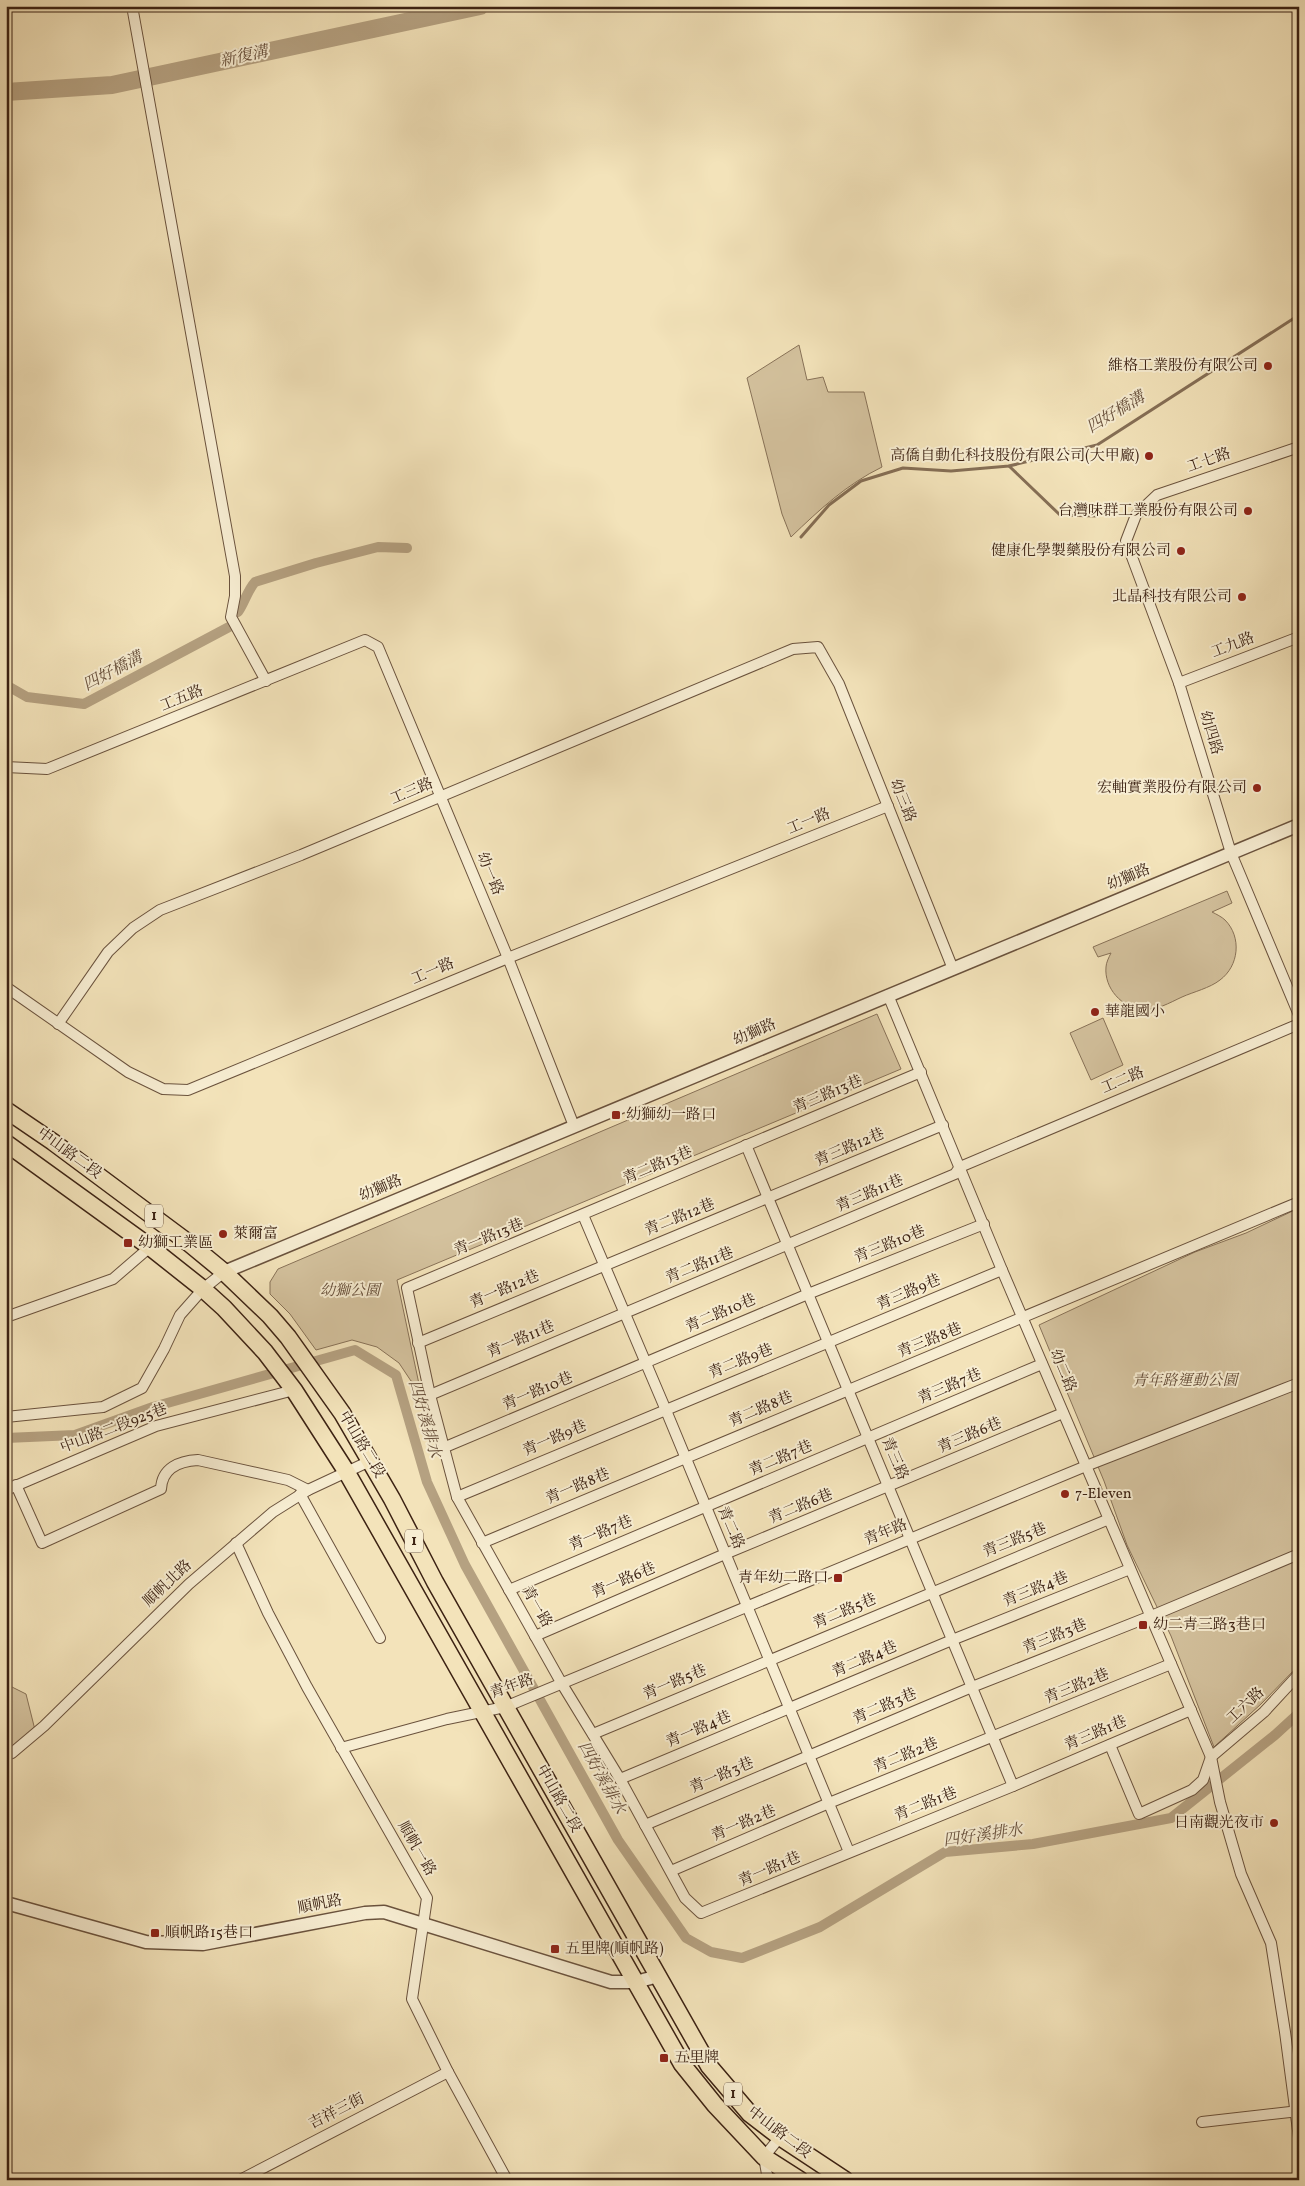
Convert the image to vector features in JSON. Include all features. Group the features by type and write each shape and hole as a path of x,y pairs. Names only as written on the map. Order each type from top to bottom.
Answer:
{"main road":[{"name":"中山路二段","path":"6,1110 53,1142 164,1224 224,1272 270,1316 288,1337 342,1413 370,1461 506,1708 708,2066 750,2114 780,2137 845,2180"},
{"name":"中山路二段","path":"6,1143 150,1247 203,1289 265,1352 294,1390 346,1470 682,2064 714,2105 764,2157 800,2180"}],"street":[{"path":"132,6 146,92 235,576 232,617 266,681"},
{"name":"工七路","path":"1136,514 1157,495 1299,447"},
{"name":"幼四路","path":"1136,514 1126,540 1179,683 1230,853 1299,1014"},
{"name":"工九路","path":"1179,683 1299,637"},
{"name":"工五路","path":"6,767 47,769 365,640"},
{"name":"幼一路","path":"365,640 378,647 508,958 574,1126"},
{"name":"工三路","path":"58,1024 108,952 133,928 160,910 301,855 793,649 818,647"},
{"name":"幼三路","path":"818,647 839,684 953,969"},
{"name":"工一路","path":"6,987 128,1072 163,1089 188,1090 508,958 888,806"},
{"name":"幼獅路","path":"224,1272 1299,825"},
{"name":"幼二路","path":"888,995 1002,1270 1211,1757 1220,1802 1241,1874 1271,1943 1297,2111 1299,2138"},
{"name":"工二路","path":"960,1167 1299,1024"},
{"name":"青三路13巷","path":"746,1145 921,1072"},
{"name":"青三路12巷","path":"768,1198 943,1125"},
{"name":"青三路","path":"746,1145 828,1344 912,1539 1013,1786"},
{"name":"青二路13巷","path":"583,1215 746,1145"},
{"name":"青三路11巷","path":"788,1246 955,1174 960,1167"},
{"name":"青二路12巷","path":"604,1265 768,1198"},
{"name":"青三路8巷","path":"848,1390 1023,1319 1299,1202"},
{"name":"青二路","path":"583,1215 666,1408 724,1554 810,1755 849,1852"},
{"name":"青一路13巷","path":"407,1288 583,1215"},
{"name":"青三路10巷","path":"808,1294 984,1224"},
{"name":"青二路11巷","path":"624,1313 788,1246"},
{"path":"6,1317 113,1279 150,1247"},
{"name":"青一路12巷","path":"418,1343 604,1265"},
{"name":"青三路9巷","path":"828,1344 1002,1270"},
{"path":"6,1417 103,1407 142,1388 180,1315 203,1289 224,1272"},
{"name":"青一路","path":"407,1288 430,1395 457,1498 562,1684 620,1780 685,1898 701,1913"},
{"name":"青二路10巷","path":"645,1362 808,1294"},
{"name":"青一路11巷","path":"430,1395 624,1313"},
{"name":"青二路9巷","path":"666,1408 828,1344"},
{"name":"青一路10巷","path":"443,1448 645,1362"},
{"name":"青三路7巷","path":"868,1438 1042,1364"},
{"name":"青年路","path":"341,1748 484,1711 506,1708 1086,1466 1299,1382"},
{"name":"中山路二段925巷","path":"11,1487 156,1426 294,1390"},
{"name":"青二路8巷","path":"685,1458 848,1390"},
{"name":"青一路9巷","path":"457,1498 666,1408"},
{"name":"青三路6巷","path":"889,1487 1063,1413"},
{"name":"青二路7巷","path":"705,1507 868,1438"},
{"name":"青一路8巷","path":"482,1543 685,1458"},
{"path":"11,1487 42,1543 161,1489 161,1479 170,1468 183,1461 198,1460 288,1480 304,1492 380,1638"},
{"name":"順帆北路","path":"6,1755 12,1753 44,1726 189,1584 273,1512 304,1492 346,1470 370,1461"},
{"name":"青二路6巷","path":"724,1554 889,1487"},
{"name":"青一路7巷","path":"509,1590 705,1507"},
{"name":"青三路5巷","path":"932,1591 1109,1519"},
{"name":"順帆一路","path":"236,1543 268,1613 341,1748 426,1898 412,1999 448,2072 507,2180"},
{"name":"青一路6巷","path":"535,1636 724,1554"},
{"name":"青三路3巷","path":"972,1687 1299,1554"},
{"name":"青三路4巷","path":"952,1640 1130,1568"},
{"name":"青二路5巷","path":"769,1660 932,1591"},
{"name":"青二路4巷","path":"790,1708 952,1640"},
{"name":"青一路5巷","path":"593,1734 769,1660"},
{"name":"青三路2巷","path":"993,1737 1171,1664"},
{"name":"工六路","path":"1211,1757 1264,1712 1299,1674"},
{"name":"青二路3巷","path":"810,1755 972,1687"},
{"name":"青一路4巷","path":"620,1780 790,1708"},
{"name":"青三路1巷","path":"1013,1786 1191,1710"},
{"name":"青二路2巷","path":"830,1803 993,1737"},
{"path":"1110,1745 1139,1814 1192,1790 1203,1780 1211,1757"},
{"name":"青一路3巷","path":"645,1825 810,1755"},
{"name":"青二路1巷","path":"849,1852 1013,1786"},
{"name":"青一路2巷","path":"671,1872 830,1803"},
{"name":"青一路1巷","path":"701,1913 742,1898 849,1852"},
{"name":"順帆路","path":"6,1903 146,1942 203,1944 365,1913 384,1912 612,1982 636,1982 658,1976"},
{"name":"吉祥三街","path":"240,2180 448,2072"},
{"path":"1202,2122 1297,2111"},
{"path":"768,2180 764,2157 780,2137"}],"green space":[{"path":"799,345 807,380 823,377 828,392 864,392 882,467 845,490 823,507 791,537 782,514 747,378"},
{"path":"1227,891 1232,903 1212,912 1225,920 1230,927 1236,943 1236,951 1231,967 1220,980 1152,1009 1135,1008 1121,1001 1116,996 1111,989 1106,975 1106,964 1111,953 1098,957 1093,947"},
{"name":"幼獅公園","path":"877,1014 901,1069 397,1280 419,1384 411,1381 399,1363 377,1347 352,1340 316,1350 290,1314 270,1294 270,1282 278,1269"},
{"path":"1103,1018 1123,1065 1091,1080 1070,1033"},
{"name":"青年路運動公園","path":"1299,1208 1299,1665 1261,1704 1214,1747 1171,1636 1127,1545 1104,1481 1039,1325 1195,1252 1246,1233"},
{"path":"6,1684 26,1694 35,1730 6,1751"}],"waterway":[{"name":"新復溝","path":"6,92 112,85 480,6"},
{"name":"四好橋溝","path":"801,537 829,505 861,481 903,468 951,471 1009,466 1097,445 1299,315"},
{"path":"1009,466 1060,515 1097,516"},
{"name":"四好橋溝","path":"238,612 255,582 316,563 378,547 407,548"},
{"name":"四好橋溝","path":"6,685 27,697 84,704 229,627"},
{"name":"四好溪排水","path":"6,1438 75,1435 153,1407 355,1350 396,1375 427,1482 465,1565 618,1840 686,1938 711,1952 742,1958 820,1927 945,1852 1033,1844 1171,1818 1275,1735 1299,1713"}],"place":[{"name":"維格工業股份有限公司","path":"1268,366"},
{"name":"高僑自動化科技股份有限公司(大甲廠)","path":"1149,456"},
{"name":"台灣味群工業股份有限公司","path":"1248,511"},
{"name":"健康化學製藥股份有限公司","path":"1181,551"},
{"name":"北晶科技有限公司","path":"1242,597"},
{"name":"宏軸實業股份有限公司","path":"1257,788"},
{"name":"華龍國小","path":"1095,1012"},
{"name":"幼獅幼一路口","path":"616,1115"},
{"name":"萊爾富","path":"223,1234"},
{"name":"幼獅工業區","path":"128,1243"},
{"name":"7-Eleven","path":"1065,1494"},
{"name":"青年幼二路口","path":"838,1578"},
{"name":"幼二青三路3巷口","path":"1143,1625"},
{"name":"日南觀光夜市","path":"1274,1823"},
{"name":"順帆路15巷口","path":"155,1933"},
{"name":"五里牌(順帆路)","path":"555,1949"},
{"name":"五里牌","path":"664,2058"}]}
